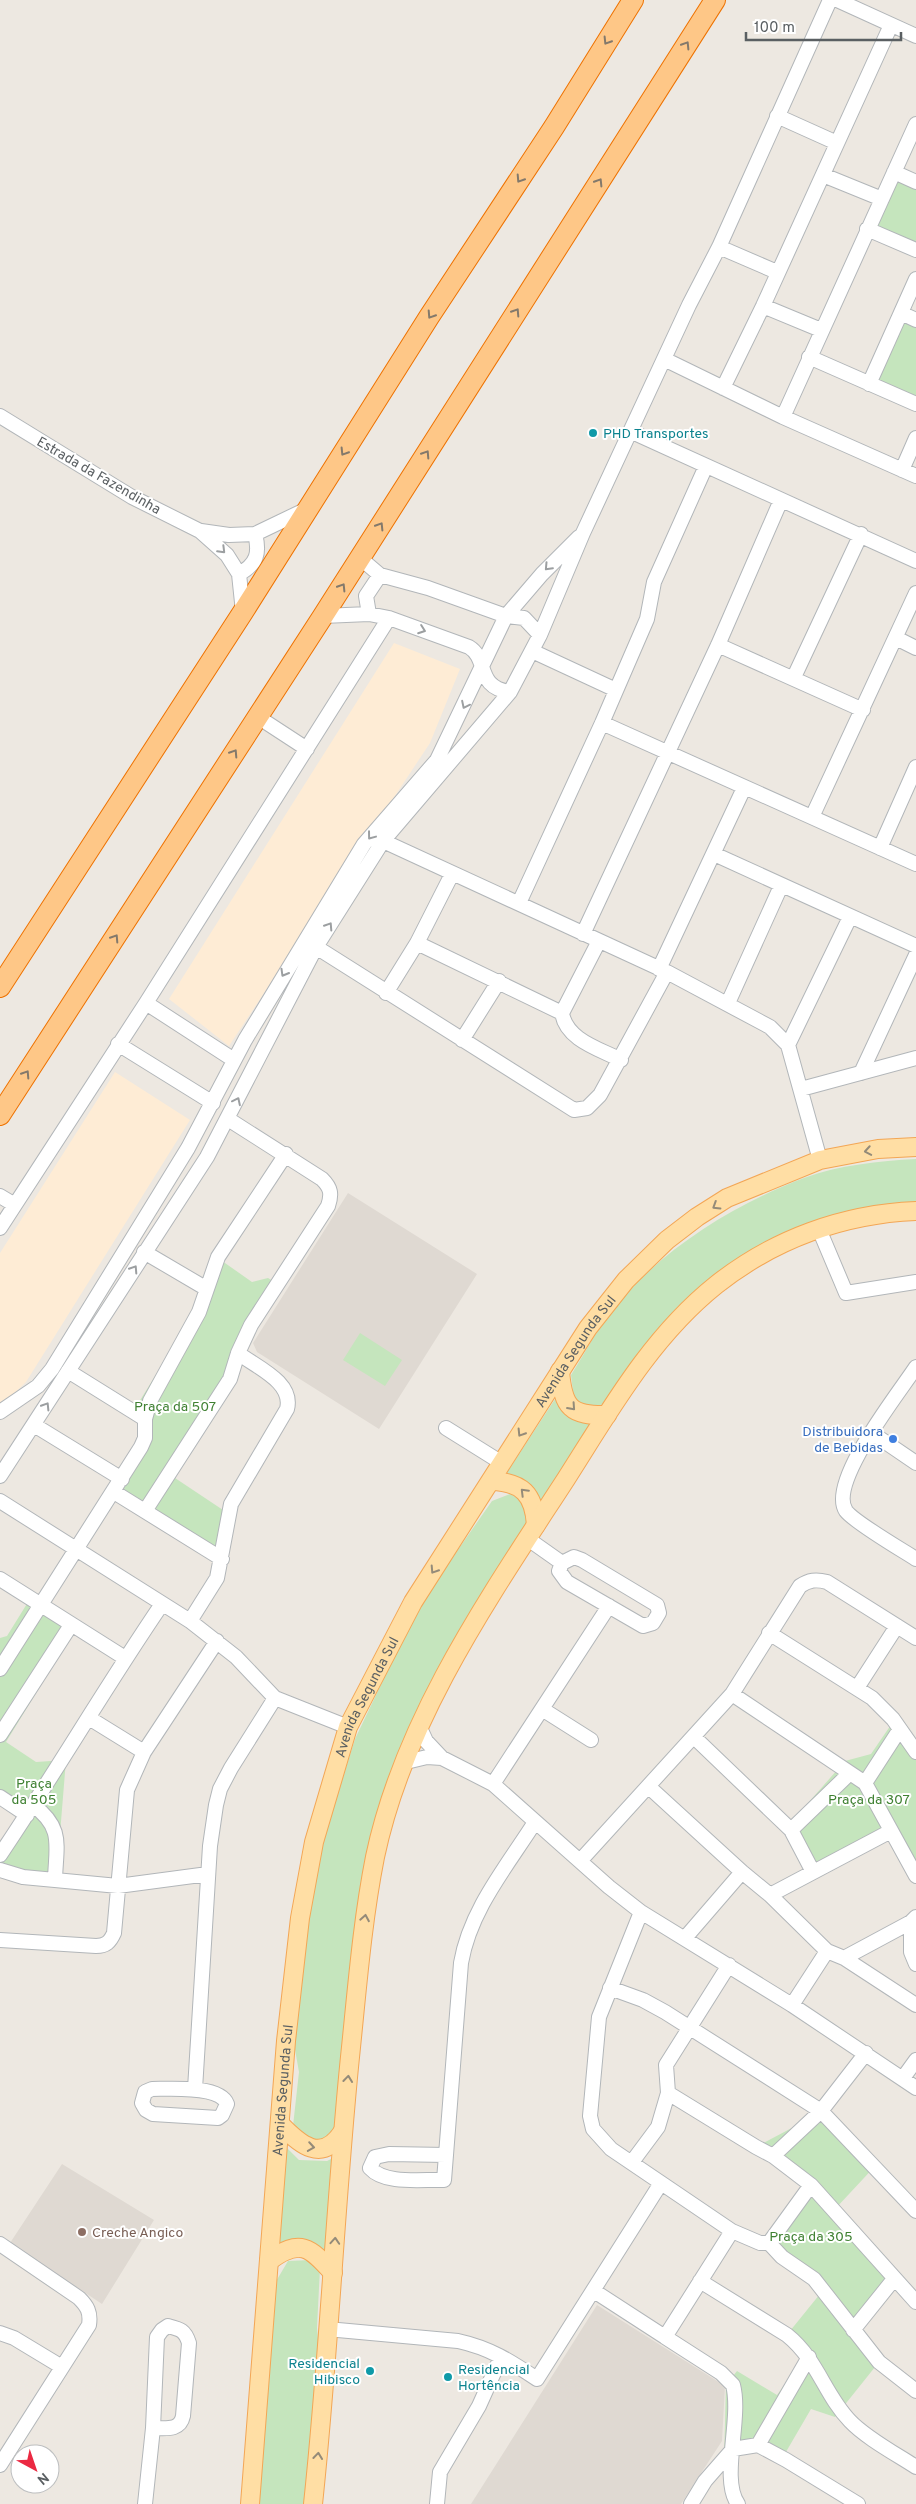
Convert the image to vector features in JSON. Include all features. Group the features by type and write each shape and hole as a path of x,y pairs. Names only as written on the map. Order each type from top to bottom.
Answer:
{"highway":[{"path":"0,987 243,612 307,509 554,127 633,0"},
{"path":"0,1115 323,616 715,0"}],"main road":[{"name":"Avenida Segunda Sul","path":"250,2504 286,2041 300,1918 314,1842 348,1727 413,1602 588,1328 615,1292 668,1240 697,1217 727,1198 820,1160 878,1149 916,1147"},
{"path":"313,2504 343,2131 362,1940 374,1865 390,1805 438,1685 628,1381 668,1331 715,1286 762,1254 785,1241 856,1218 916,1211"},
{"path":"560,1371 564,1397 573,1409 579,1414 607,1416"},
{"path":"491,1481 509,1482 520,1487 530,1498 535,1511 532,1532"},
{"path":"280,2124 298,2142 312,2149 324,2148 337,2141 343,2131"},
{"path":"269,2261 292,2248 304,2247 312,2251 333,2273"}],"street":[{"path":"0,1476 206,1157 228,1119 316,947 383,841 510,692 540,635 583,533 632,432 664,359 719,247 830,0"},
{"path":"837,0 916,36"},
{"path":"723,388 763,306 891,25"},
{"path":"777,116 837,143"},
{"path":"783,416 916,124"},
{"path":"894,172 916,182"},
{"path":"823,175 882,198"},
{"path":"867,229 916,250"},
{"path":"719,247 777,272"},
{"path":"869,384 916,279"},
{"path":"763,306 821,330"},
{"path":"901,313 916,320"},
{"path":"810,357 916,404"},
{"path":"664,359 783,416 916,476"},
{"name":"Estrada da Fazendinha","path":"0,416 132,497 200,531 227,555 239,574 243,612"},
{"path":"632,432 861,534 916,561"},
{"path":"902,470 916,438"},
{"path":"519,903 602,723 646,619 654,582 706,466"},
{"path":"583,934 718,645 782,500"},
{"name":"Estrada da Fazendinha","path":"200,531 229,535 256,534 307,509"},
{"path":"0,1412 38,1386 52,1369 188,1148 234,1060 290,962 370,836 437,760 482,670 506,616 542,574 583,533"},
{"path":"239,574 257,558 259,547 256,534"},
{"path":"794,677 861,534"},
{"path":"360,558 380,575 428,588 506,616 524,618 540,635"},
{"path":"369,614 366,596 380,575"},
{"path":"812,817 916,593"},
{"path":"323,616 369,614 390,618 469,647 473,649 490,684 496,689 510,692"},
{"path":"0,1228 146,1003 390,618"},
{"path":"896,638 916,648"},
{"path":"718,645 794,677 863,710"},
{"path":"532,651 616,690"},
{"path":"258,717 307,749"},
{"path":"602,723 916,864"},
{"path":"880,848 916,767"},
{"path":"316,947 386,993 574,1110 580,1110 594,1103 621,1060 663,971 744,788"},
{"path":"383,841 663,971 728,1003 770,1027 788,1045 820,1160"},
{"path":"714,854 916,946"},
{"path":"386,993 417,943 452,874"},
{"path":"728,1003 781,886"},
{"path":"788,1045 850,916"},
{"path":"599,941 562,1013 564,1023 571,1032 621,1060"},
{"path":"417,943 562,1013"},
{"path":"861,1073 916,955"},
{"path":"462,1040 499,981"},
{"path":"146,1003 234,1060"},
{"path":"245,1040 264,1047"},
{"path":"118,1044 213,1103"},
{"path":"801,1089 916,1058"},
{"path":"146,1511 230,1379 238,1353 251,1325 330,1198 330,1190 327,1184 286,1154 228,1119"},
{"path":"188,1148 206,1157"},
{"path":"0,1669 4,1654 40,1605 141,1447 145,1438 145,1418 156,1386 199,1312 225,1244 286,1154"},
{"path":"0,1196 15,1205"},
{"path":"819,1229 846,1293 916,1282"},
{"path":"144,1252 207,1289"},
{"path":"190,1621 215,1584 222,1560 231,1504 288,1409 288,1394 281,1384 238,1353"},
{"path":"916,1367 912,1383 857,1455 846,1478 842,1492 842,1503 851,1516 916,1559"},
{"path":"68,1371 145,1418"},
{"path":"34,1425 122,1479"},
{"path":"446,1428 502,1463"},
{"path":"872,1433 916,1463"},
{"path":"114,1492 222,1560"},
{"path":"0,1501 190,1621 236,1657 275,1698 348,1727"},
{"path":"532,1532 562,1563"},
{"path":"568,1558 582,1560 653,1602 657,1605 659,1613 652,1623 643,1626 609,1606 567,1582 559,1571 562,1563 568,1558"},
{"path":"0,1579 124,1658"},
{"path":"580,1860 732,1694 800,1586 806,1582 819,1580 826,1582 916,1638"},
{"path":"0,1855 89,1718 124,1658 162,1604"},
{"path":"493,1784 609,1606"},
{"path":"0,1735 71,1625"},
{"path":"857,1688 897,1626"},
{"path":"770,1633 857,1688 887,1713 916,1752"},
{"path":"0,1940 102,1946 111,1939 114,1933 127,1790 144,1752 217,1641"},
{"path":"732,1694 865,1783 916,1876"},
{"path":"195,2089 208,1874 216,1805 220,1788 275,1698"},
{"path":"542,1709 591,1740"},
{"path":"89,1718 144,1752"},
{"path":"420,1728 426,1741 442,1758 493,1784 641,1912 792,2004 904,2078 916,2088"},
{"path":"865,1783 900,1730"},
{"path":"694,1737 791,1830 813,1872"},
{"path":"406,1762 427,1757 442,1758"},
{"path":"791,1830 850,1773"},
{"path":"648,1787 770,1895 827,1951 844,1958 916,2005"},
{"path":"0,1797 51,1820 55,1828 55,1880"},
{"path":"446,2155 389,2154 374,2157 370,2168 375,2173 388,2178 444,2180 446,2155 461,1963 465,1940 478,1912 535,1822"},
{"path":"770,1895 891,1831"},
{"path":"0,1870 23,1877 118,1886 208,1874"},
{"path":"685,1938 742,1872"},
{"path":"641,1912 599,2018 590,2116 593,2129 602,2141 732,2231 760,2243 769,2243"},
{"path":"844,1958 913,1920"},
{"path":"913,1920 910,1952 916,1964"},
{"path":"792,2004 827,1951"},
{"path":"632,2162 658,2127 668,2092 666,2065 729,1965"},
{"path":"610,1988 643,2000 821,2111 916,2211"},
{"path":"773,2156 821,2111 866,2053"},
{"path":"904,2078 916,2060"},
{"path":"152,2089 195,2089 224,2098 227,2104 219,2117 153,2114 146,2110 142,2103 145,2092 152,2089"},
{"path":"668,2092 756,2148 773,2156 811,2185 915,2300"},
{"path":"327,2329 458,2341 486,2348 537,2379 661,2183"},
{"path":"769,2243 811,2185"},
{"path":"665,2337 732,2231"},
{"path":"769,2243 778,2254 814,2279 879,2362 916,2391"},
{"path":"0,2244 86,2305 90,2312 89,2324 0,2465"},
{"path":"853,2330 894,2279"},
{"path":"700,2281 787,2335 809,2357 836,2404 850,2422 916,2467"},
{"path":"594,2291 721,2373 733,2385 736,2404 730,2485 738,2504"},
{"path":"146,2504 153,2428 157,2337 168,2326 180,2329 186,2334 189,2343 183,2416 175,2428 153,2428"},
{"path":"0,2333 14,2338 62,2367"},
{"path":"437,2504 440,2472 480,2406 501,2357"},
{"path":"758,2445 809,2357"},
{"path":"691,2504 705,2480 733,2449 758,2445 858,2504"}],"shaded area":[{"path":"394,643 460,669 430,743 229,1046 169,999"},
{"path":"115,1072 190,1120 26,1382 0,1407 0,1253"},
{"path":"348,1193 477,1274 379,1429 257,1352 253,1343"},
{"name":"Creche Angico","path":"62,2164 154,2220 102,2304 10,2243"},
{"path":"597,2305 725,2386 722,2441 681,2504 471,2504"}],"green space":[{"path":"893,164 916,175 916,253 862,229"},
{"path":"901,305 916,312 916,409 864,384"},
{"path":"916,1159 916,1205 743,1259 607,1402 594,1408 574,1401 571,1375 606,1319 638,1282 680,1245 753,1200 804,1178 859,1164"},
{"name":"Praça da 507","path":"215,1256 252,1282 268,1278 281,1286 172,1476 229,1514 220,1563 110,1492 141,1439 134,1410 195,1312"},
{"path":"360,1333 402,1360 385,1386 343,1360"},
{"path":"561,1390 571,1415 580,1421 595,1425 543,1508 537,1494 530,1485 519,1479 504,1477"},
{"path":"510,1494 523,1500 529,1519 502,1563 382,1813 340,2128 332,2140 306,2141 293,2126 299,2072 294,2044 299,1958 316,1863 355,1739 418,1607 492,1501"},
{"name":"Praça da 505","path":"33,1594 79,1623 6,1742 36,1762 66,1760 56,1883 0,1876 0,1849 21,1818 0,1804 0,1638 7,1636"},
{"name":"Praça da 307","path":"897,1716 916,1740 916,1880 890,1836 811,1879 794,1819 845,1761 871,1754"},
{"name":"Praça da 305","path":"821,2101 877,2164 836,2208 897,2278 859,2326 879,2362 835,2417 811,2409 783,2457 765,2447 724,2460 726,2385 737,2371 777,2395 808,2353 790,2331 824,2289 758,2244 805,2186 756,2147 803,2122"},
{"path":"286,2147 299,2160 327,2161 339,2155 328,2257 278,2249"},
{"path":"311,2260 320,2268 317,2328 320,2360 308,2504 255,2504 275,2283 288,2261"}],"place":[{"name":"PHD Transportes","path":"593,433"},
{"name":"Distribuidora de Bebidas","path":"893,1439"},
{"name":"Creche Angico","path":"82,2232"},
{"name":"Residencial Hibisco","path":"370,2371"},
{"name":"Residencial Hortência","path":"448,2377"}]}
